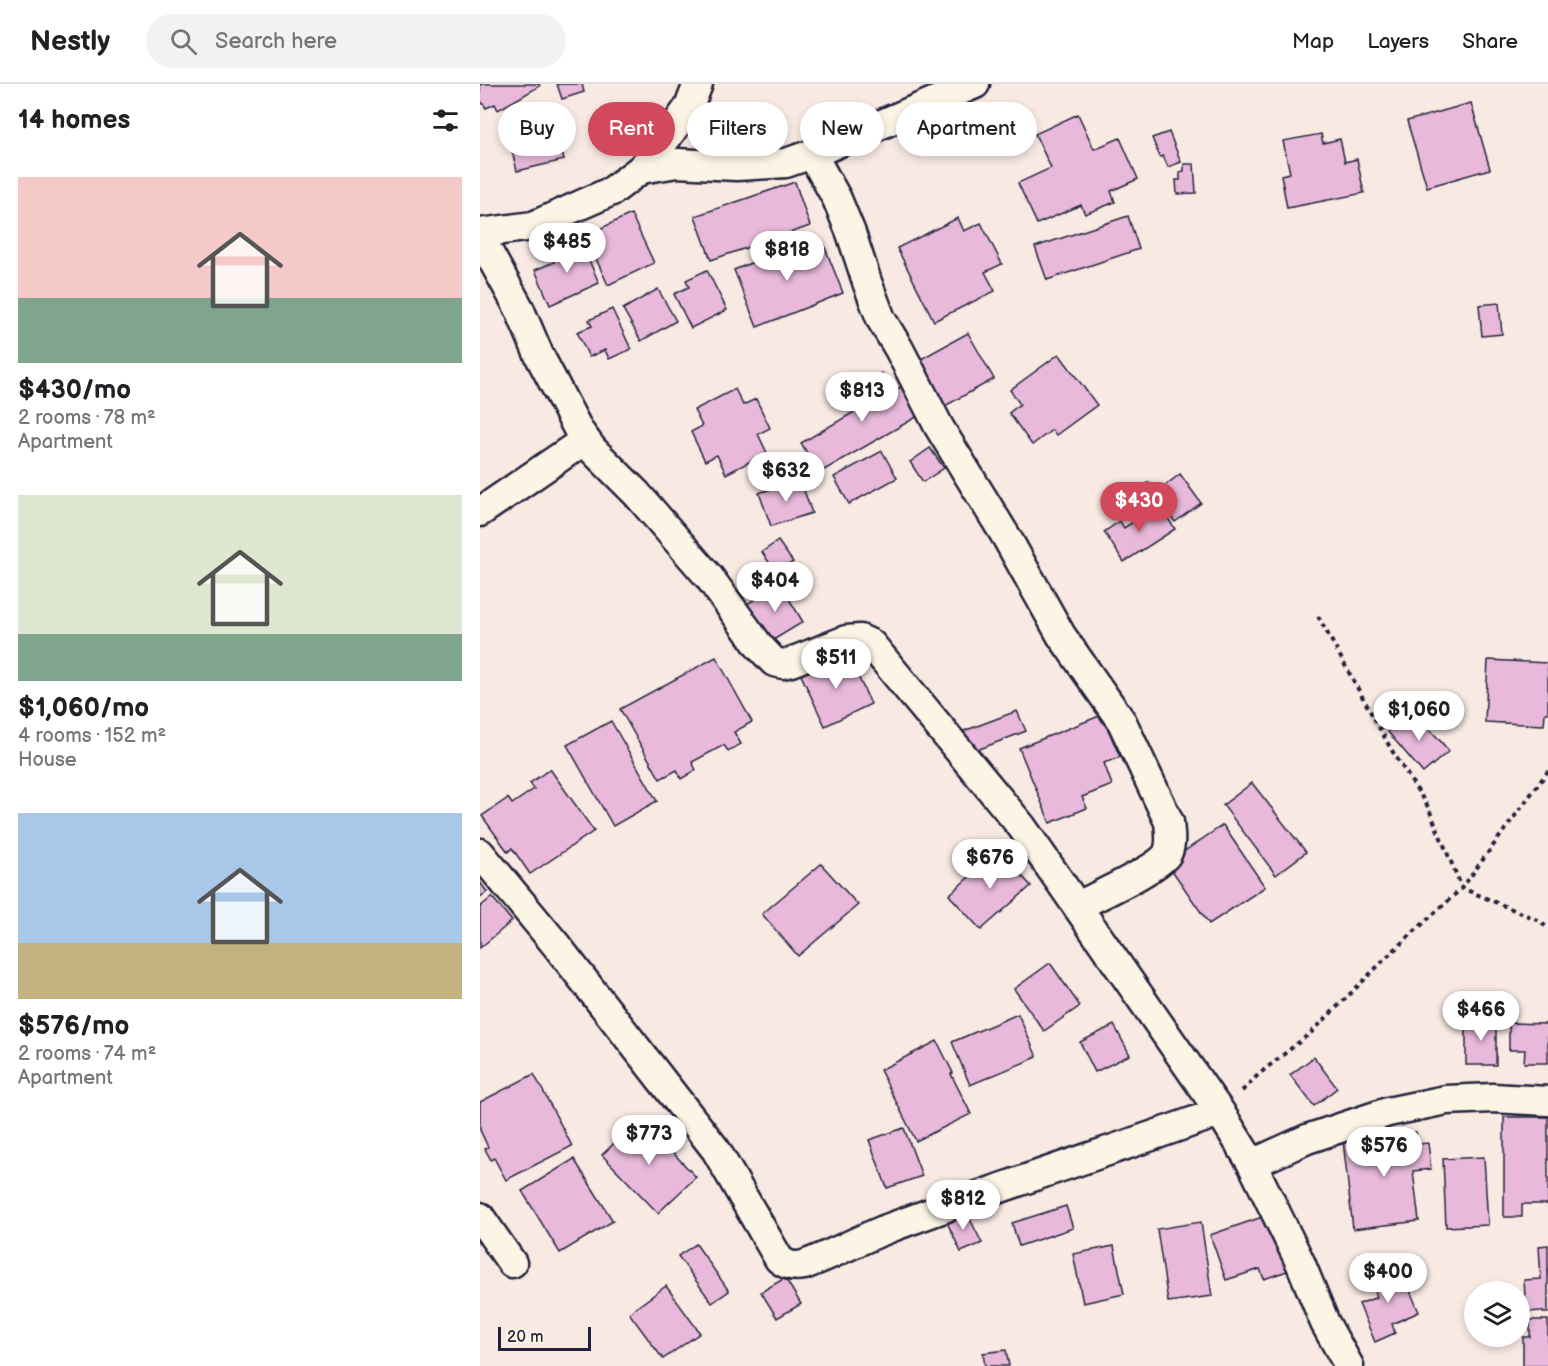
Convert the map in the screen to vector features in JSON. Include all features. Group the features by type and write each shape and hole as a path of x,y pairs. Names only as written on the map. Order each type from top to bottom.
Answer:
{"street":[{"path":"698,84 689,107 662,144 641,169 612,191 533,226 480,235 519,308 538,355 585,440 637,494 709,576 759,646 774,662 778,664 791,662 846,640 860,639 871,644 1022,827 1220,1112 1252,1164 1300,1262 1325,1323 1349,1366"},
{"path":"884,124 975,84"},
{"path":"641,169 677,163 736,166 786,163 806,156"},
{"path":"813,156 837,199 881,319 939,427 1007,538 1061,635 1122,722 1168,822 1171,838 1167,854 1156,865 1078,906"},
{"path":"480,512 585,440"},
{"path":"480,853 557,946 716,1150 780,1259 790,1266 804,1266 889,1228 1220,1112"},
{"path":"1252,1164 1307,1139 1388,1112 1446,1100 1493,1098 1548,1101"},
{"path":"480,1217 513,1263"}],"path":[{"path":"1318,616 1391,749 1428,807 1462,888 1540,921 1548,929"},
{"path":"1220,1112 1259,1074 1312,1030 1462,888 1548,771"}],"building":[{"path":"480,84 539,84 540,86 512,102 498,102 498,110 495,104 486,108 480,101"},
{"path":"557,84 582,84 584,92 562,99"},
{"path":"1471,103 1490,169 1427,187 1407,121"},
{"path":"1078,114 1094,149 1120,138 1138,179 1111,191 1115,202 1085,214 1081,205 1037,224 1018,183 1051,168 1037,138 1037,133"},
{"path":"1169,132 1181,162 1168,167 1163,156 1160,157 1152,138"},
{"path":"1321,134 1323,143 1340,139 1345,162 1357,159 1364,193 1287,208 1281,175 1290,173 1283,141"},
{"path":"513,156 563,156 564,160 517,171"},
{"path":"1184,164 1194,164 1196,193 1177,194 1176,180 1180,180 1180,172 1184,171"},
{"path":"795,182 810,226 711,260 695,216"},
{"path":"631,214 654,263 608,285 588,241 596,238 593,232"},
{"path":"1128,216 1139,249 1047,280 1035,247"},
{"path":"958,218 964,231 981,223 1002,264 985,272 995,291 934,321 897,248"},
{"path":"785,241 792,257 824,245 843,293 757,327 734,270 758,260 755,253"},
{"path":"581,242 599,283 550,305 535,270 554,262 551,255"},
{"path":"707,270 727,310 691,328 674,294 689,287 686,280"},
{"path":"658,289 676,321 641,341 623,309"},
{"path":"1499,303 1502,334 1482,336 1479,305"},
{"path":"612,309 631,349 609,359 605,350 589,357 577,332 592,326 589,320"},
{"path":"968,333 994,379 945,406 919,360"},
{"path":"1059,354 1097,405 1056,435 1052,430 1032,445 1009,413 1020,404 1010,390"},
{"path":"882,373 893,391 903,386 920,415 819,473 801,443 861,408 850,391"},
{"path":"735,389 743,405 756,399 770,428 758,434 767,453 726,474 717,455 705,461 691,432 702,426 694,410"},
{"path":"930,448 944,468 923,482 910,462"},
{"path":"882,451 897,478 849,504 834,477"},
{"path":"1180,474 1201,503 1175,522 1161,503 1169,497 1162,488"},
{"path":"800,479 812,513 771,526 759,493"},
{"path":"1149,482 1159,498 1133,513 1123,497"},
{"path":"1159,505 1175,529 1124,562 1104,532 1120,521 1124,528"},
{"path":"778,541 793,562 776,573 762,552"},
{"path":"780,584 803,622 770,642 747,604"},
{"path":"847,653 871,704 825,726 801,675"},
{"path":"716,657 752,722 734,732 741,744 728,751 724,745 692,762 696,770 681,779 677,770 660,779 620,709"},
{"path":"1488,660 1548,663 1548,713 1545,713 1544,725 1485,722"},
{"path":"1017,711 1026,731 972,752 964,731"},
{"path":"1414,711 1449,751 1423,773 1388,732"},
{"path":"1102,715 1120,757 1104,763 1112,785 1082,797 1087,808 1050,823 1019,748"},
{"path":"611,721 657,801 613,826 567,745"},
{"path":"550,769 594,831 530,874 512,848 508,852 482,816 508,798 512,804 534,789 530,783"},
{"path":"1252,783 1306,852 1276,875 1223,805"},
{"path":"1223,825 1265,887 1209,924 1167,863"},
{"path":"999,850 1031,886 981,930 949,895"},
{"path":"821,864 858,905 798,956 762,914"},
{"path":"480,882 487,892 480,897"},
{"path":"492,897 512,921 480,948 480,907"},
{"path":"1050,963 1080,1006 1044,1031 1014,989"},
{"path":"1018,1014 1037,1057 970,1085 952,1042"},
{"path":"1466,1018 1496,1018 1496,1065 1466,1065"},
{"path":"1509,1023 1548,1024 1548,1063 1524,1063 1525,1050 1509,1050"},
{"path":"1114,1025 1130,1055 1095,1072 1080,1042"},
{"path":"937,1041 971,1114 916,1141 880,1070"},
{"path":"1314,1057 1337,1088 1314,1106 1290,1075"},
{"path":"534,1074 572,1146 506,1180 494,1158 491,1160 485,1149 488,1147 480,1130 480,1102"},
{"path":"1504,1117 1548,1117 1548,1204 1522,1204 1522,1217 1504,1217"},
{"path":"640,1118 696,1177 658,1213 602,1155"},
{"path":"904,1128 922,1176 887,1188 869,1140"},
{"path":"1416,1132 1418,1144 1428,1143 1431,1169 1413,1171 1419,1221 1353,1229 1343,1140"},
{"path":"1484,1157 1488,1225 1446,1227 1443,1159"},
{"path":"574,1159 613,1221 560,1253 522,1191"},
{"path":"1066,1206 1073,1228 1019,1246 1012,1223"},
{"path":"965,1209 982,1243 961,1252 945,1218"},
{"path":"1271,1214 1290,1270 1264,1279 1260,1269 1226,1280 1210,1235"},
{"path":"1201,1222 1212,1296 1168,1302 1157,1229"},
{"path":"696,1244 729,1291 712,1303 678,1256"},
{"path":"1548,1245 1548,1313 1530,1312 1530,1281 1524,1281 1541,1279 1539,1246"},
{"path":"1114,1246 1124,1294 1083,1303 1073,1254"},
{"path":"1400,1267 1419,1312 1392,1324 1395,1333 1375,1342 1359,1304 1377,1297 1370,1279"},
{"path":"785,1278 801,1304 777,1318 761,1292"},
{"path":"666,1286 700,1333 663,1359 629,1313"},
{"path":"1530,1320 1548,1320 1548,1366 1523,1366 1523,1347 1530,1347"},
{"path":"1006,1350 1009,1366 985,1366 983,1353"}]}
